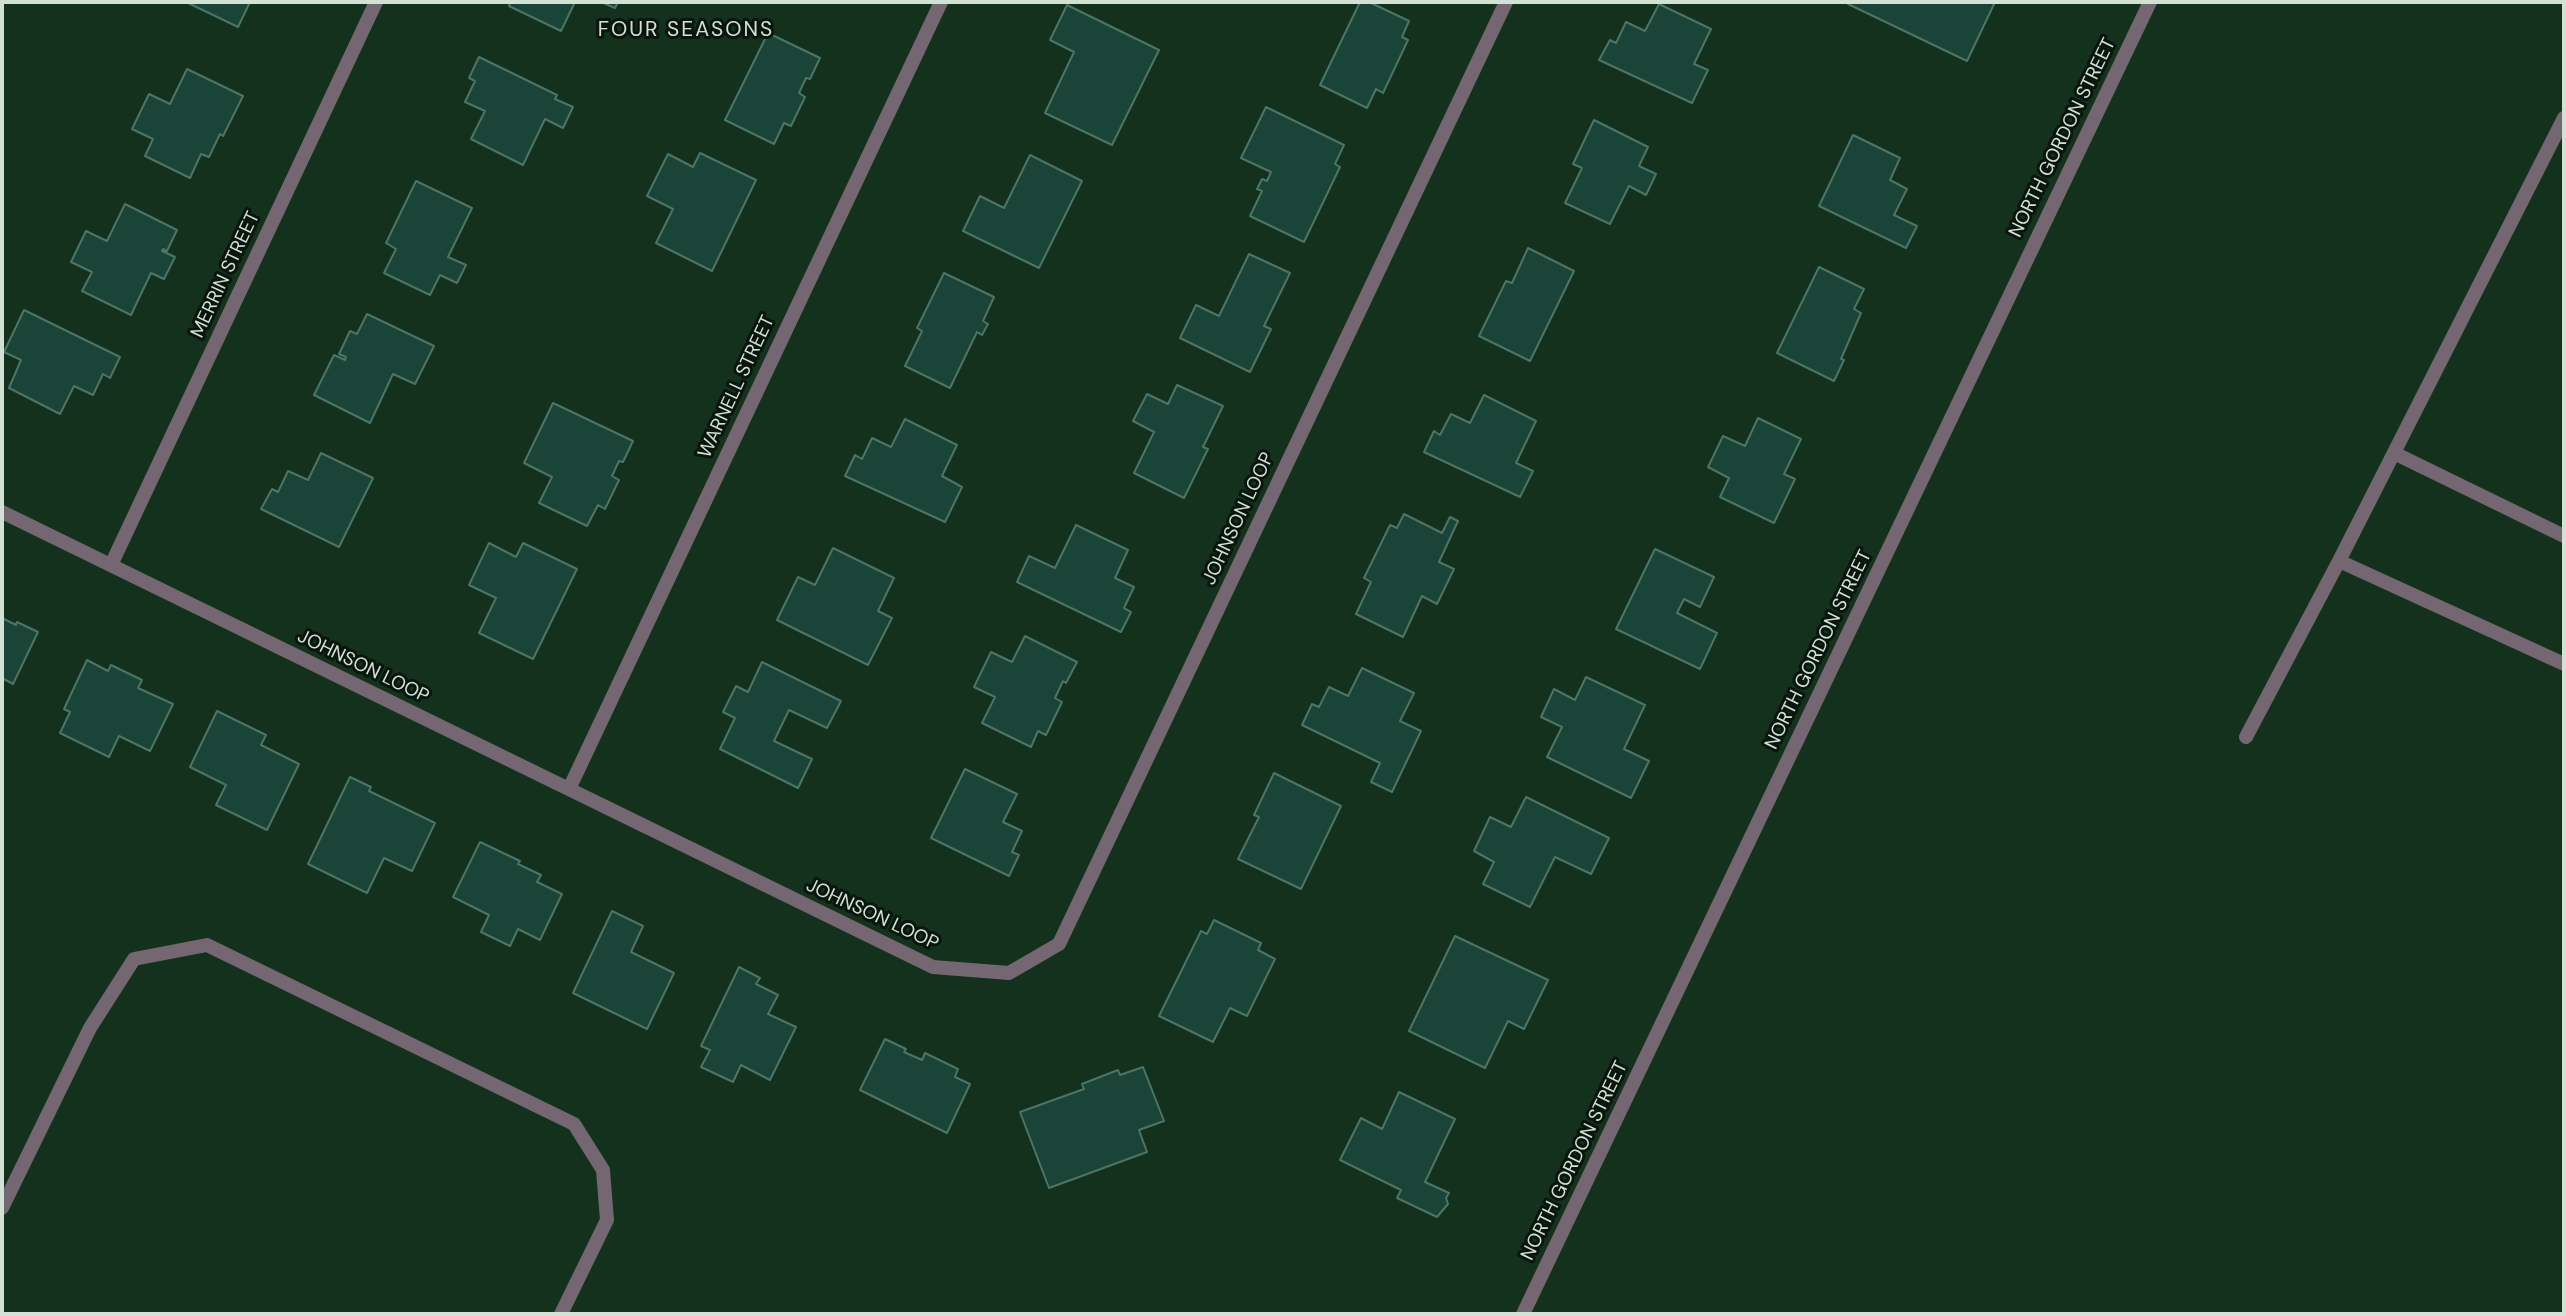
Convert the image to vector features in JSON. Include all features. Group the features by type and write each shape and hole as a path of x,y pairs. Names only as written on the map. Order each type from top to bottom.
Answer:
{"street":[{"name":"MERRIN STREET","path":"111,565 376,2"},
{"name":"WARNELL STREET","path":"569,789 941,2"},
{"name":"JOHNSON LOOP","path":"2,512 933,967 1009,972 1059,944 1506,2"},
{"name":"NORTH GORDON STREET","path":"1524,1314 2150,2"},
{"path":"2246,737 2339,561 2564,118"},
{"path":"2394,453 2564,536"},
{"path":"2339,561 2564,664"},
{"path":"2,1208 90,1028 134,959 207,945 574,1124 603,1170 607,1220 561,1314"}],"building":[{"path":"186,2 250,2 238,27"},
{"path":"510,2 575,2 561,31 509,6"},
{"path":"601,2 618,2 615,8"},
{"path":"1360,2 1369,2 1409,21 1402,37 1408,40 1383,93 1376,89 1367,108 1320,85"},
{"path":"1995,2 1967,61 1848,4"},
{"path":"1659,4 1711,29 1694,64 1708,70 1692,103 1599,60 1610,40 1616,43 1626,22 1645,31"},
{"path":"1067,5 1159,50 1112,145 1045,113 1074,52 1050,40"},
{"path":"768,33 820,58 810,79 806,78 799,93 805,97 791,126 784,123 774,144 725,120"},
{"path":"479,57 557,95 555,99 573,107 563,128 545,119 523,165 471,139 485,111 465,102 475,81 469,78"},
{"path":"187,69 243,96 223,136 220,134 209,157 201,154 190,178 145,156 153,139 132,129 149,94 170,104"},
{"path":"1266,107 1344,145 1335,164 1340,167 1304,242 1250,216 1262,191 1257,189 1262,179 1267,181 1271,172 1241,158"},
{"path":"1594,120 1648,147 1639,166 1656,174 1646,195 1629,186 1610,224 1565,203 1582,168 1573,164"},
{"path":"1853,135 1900,158 1890,180 1907,189 1894,215 1917,226 1906,248 1819,206"},
{"path":"700,153 756,180 712,271 656,243 673,209 647,196 668,154 693,167"},
{"path":"1030,155 1082,181 1039,268 963,231 980,196 1004,208"},
{"path":"416,181 472,208 448,257 466,265 457,283 440,275 430,295 384,273 396,249 386,243"},
{"path":"125,204 177,230 167,251 162,251 175,257 164,279 151,273 131,315 82,291 92,272 71,262 86,231 107,241"},
{"path":"1528,248 1574,271 1530,361 1479,336 1506,281 1512,283"},
{"path":"1249,254 1290,273 1264,326 1271,329 1250,372 1180,338 1196,305 1219,316"},
{"path":"1819,267 1864,289 1854,309 1861,313 1834,381 1777,353"},
{"path":"944,273 994,297 983,321 988,324 982,335 977,332 950,388 905,366 922,331 917,328"},
{"path":"24,310 120,357 110,378 103,374 93,395 74,386 60,414 9,388 21,360 4,352"},
{"path":"367,314 434,346 415,384 393,374 370,423 314,395 334,355 345,360 346,357 339,354 350,331 357,334"},
{"path":"1177,385 1223,406 1203,447 1208,449 1184,498 1134,473 1154,432 1133,421 1147,394 1168,404"},
{"path":"1484,395 1536,421 1516,463 1533,471 1520,497 1424,452 1434,431 1440,435 1451,414 1470,423"},
{"path":"553,403 633,441 623,462 619,461 612,476 619,480 605,509 598,505 587,526 539,503 552,477 524,463"},
{"path":"1758,418 1801,439 1784,474 1795,479 1774,523 1720,497 1729,478 1708,467 1723,436 1745,446"},
{"path":"905,419 957,445 942,476 962,487 945,522 845,476 855,455 862,459 872,438 891,447"},
{"path":"321,453 373,478 339,547 261,509 272,489 278,492 288,471 308,480"},
{"path":"1404,514 1442,533 1450,517 1458,521 1439,562 1454,569 1437,604 1422,596 1403,637 1356,614 1371,582 1364,578 1390,525 1397,528"},
{"path":"1076,525 1128,550 1115,578 1134,587 1124,608 1131,612 1121,632 1017,582 1029,556 1055,568"},
{"path":"489,543 516,557 523,543 577,569 533,659 479,633 496,598 469,585"},
{"path":"833,548 894,578 878,611 892,618 868,665 777,620 798,577 815,585"},
{"path":"1655,549 1714,577 1700,607 1684,599 1677,613 1717,633 1700,669 1616,629"},
{"path":"2,618 38,632 13,684 2,678"},
{"path":"1025,636 1077,662 1055,698 1062,702 1046,735 1038,731 1031,747 982,723 995,697 974,687 991,652 1012,662"},
{"path":"87,660 108,671 111,665 142,680 138,688 173,704 150,751 119,736 109,757 60,733 70,712 64,709"},
{"path":"762,662 841,701 827,728 789,710 774,741 812,759 798,788 720,749 735,718 723,712 736,686 748,692"},
{"path":"1362,668 1414,693 1400,721 1421,731 1392,792 1371,782 1380,763 1302,725 1312,704 1319,707 1329,687 1348,696"},
{"path":"1586,677 1645,705 1624,749 1649,761 1631,798 1547,757 1562,727 1541,717 1554,689 1575,700"},
{"path":"217,711 266,735 261,745 299,764 267,830 216,805 226,785 190,767"},
{"path":"965,769 1017,794 1003,822 1022,831 1012,852 1019,855 1009,876 931,838"},
{"path":"1274,773 1341,806 1301,889 1238,859 1259,817 1254,815"},
{"path":"350,777 371,787 369,791 435,823 412,871 384,858 367,893 308,864"},
{"path":"1526,797 1609,838 1591,874 1555,857 1530,907 1483,884 1494,862 1474,851 1490,817 1511,827"},
{"path":"480,842 520,861 518,864 541,875 537,882 562,894 540,940 518,929 510,946 481,932 489,915 453,897"},
{"path":"612,911 643,926 631,952 674,973 647,1029 573,993"},
{"path":"1214,920 1261,943 1258,950 1275,959 1247,1016 1230,1008 1213,1042 1159,1016 1201,931 1207,934"},
{"path":"1455,936 1548,980 1524,1029 1508,1021 1485,1068 1409,1031"},
{"path":"739,967 760,978 756,984 778,995 768,1014 796,1027 770,1080 741,1065 733,1082 701,1067 710,1050 701,1046"},
{"path":"885,1039 922,1060 925,1053 958,1069 955,1077 970,1084 947,1133 860,1090"},
{"path":"1143,1067 1164,1121 1139,1130 1147,1152 1049,1188 1020,1112 1084,1089 1082,1084 1118,1070 1120,1075"},
{"path":"1399,1092 1455,1119 1425,1182 1449,1193 1446,1198 1448,1204 1437,1217 1397,1198 1401,1190 1340,1160 1361,1118 1382,1129"}],"district":[{"name":"FOUR SEASONS","path":"686,30"}]}
